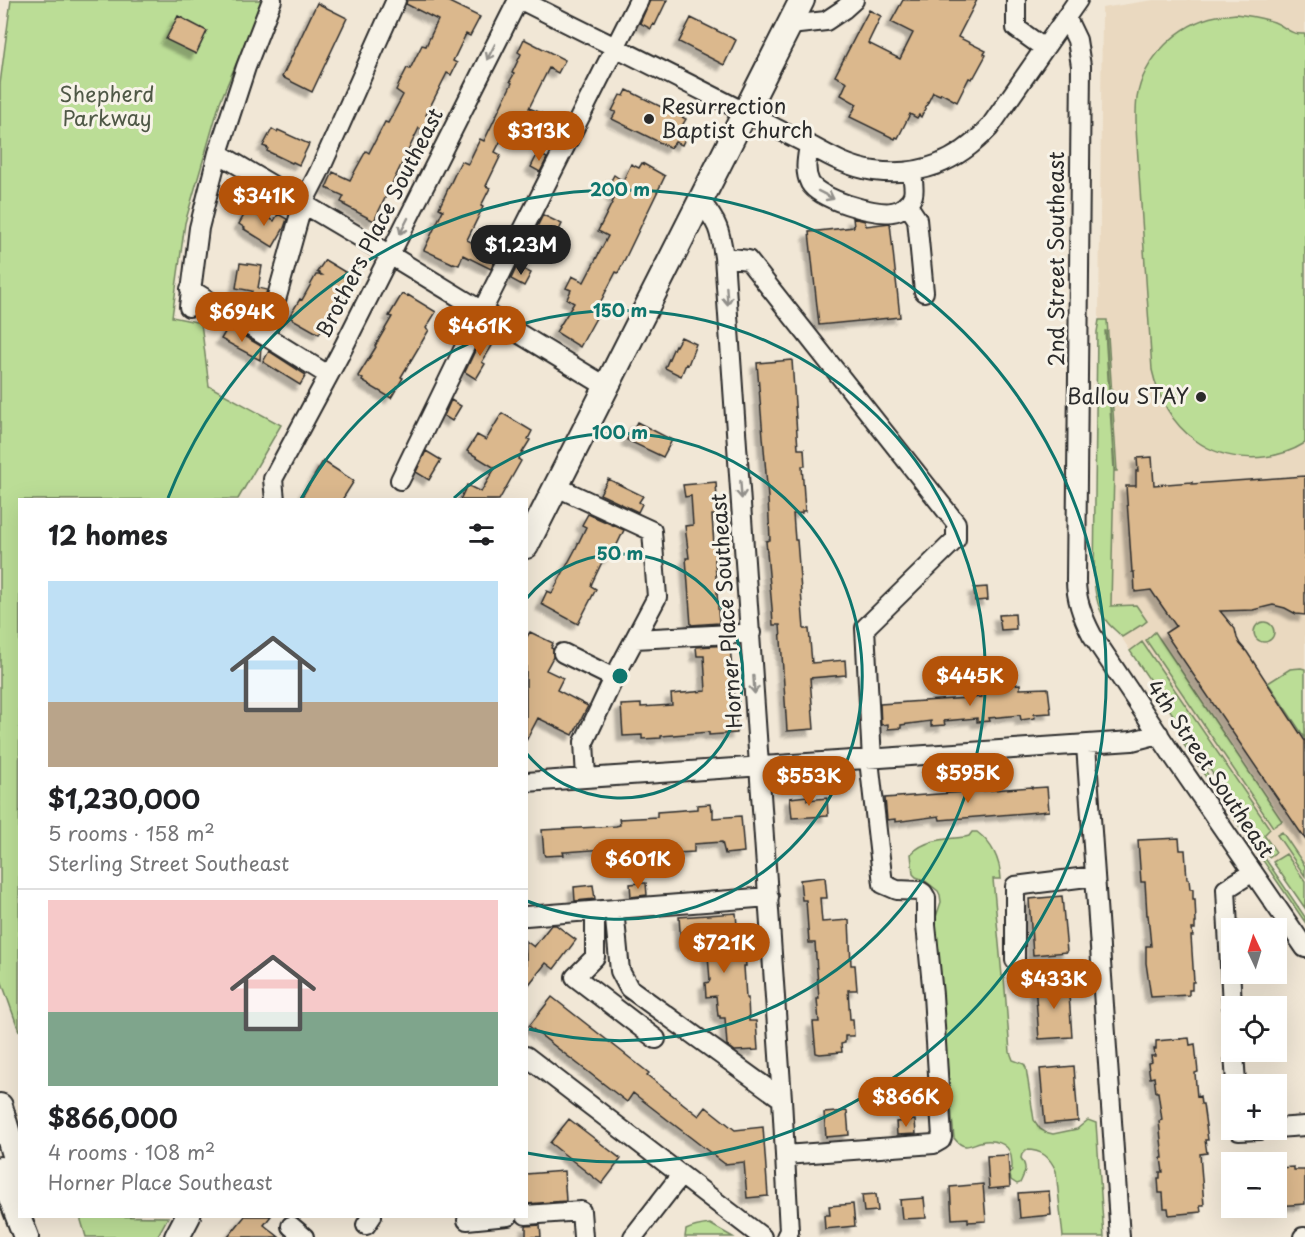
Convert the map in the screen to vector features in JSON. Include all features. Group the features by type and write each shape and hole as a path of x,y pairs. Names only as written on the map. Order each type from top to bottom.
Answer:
{"main road":[{"path":"528,542 802,0"},
{"path":"0,1106 18,1169"},
{"path":"0,1169 18,1216"},
{"path":"19,1218 26,1237"},
{"path":"30,1218 34,1237"},
{"path":"177,1237 187,1218"}],"street":[{"path":"272,0 243,76 218,153 199,228 190,298 266,336 328,375"},
{"path":"266,336 303,203 396,0"},
{"path":"519,0 851,166 881,171 912,171 928,168 951,159 978,140 989,128 1078,0"},
{"name":"Brothers Place Southeast","path":"275,498 273,479 519,0"},
{"path":"400,480 482,311 639,0"},
{"path":"789,25 826,21 854,0"},
{"path":"1016,0 1016,28 1044,48"},
{"name":"2nd Street Southeast","path":"1066,17 1077,40 1081,66 1076,581 1082,613"},
{"path":"809,146 807,174 811,185 821,193 855,207 891,213 899,210 908,204 913,195 912,171"},
{"path":"218,153 608,387"},
{"name":"Horner Place Southeast","path":"700,202 717,225 724,257 782,1099 789,1231 786,1237"},
{"path":"908,204 916,219 924,292"},
{"path":"724,257 748,260 956,523 956,539 865,628 870,760 884,884 897,890 920,891 926,898 926,925 942,1137 934,1144 785,1155"},
{"path":"557,487 652,531 657,597 614,678 584,742 586,778"},
{"name":"4th Street Southeast","path":"1082,613 1092,635 1305,948"},
{"path":"635,639 751,633"},
{"path":"563,653 614,678"},
{"path":"528,782 1086,745 1132,741 1159,734"},
{"path":"1086,745 1120,1237"},
{"path":"1231,996 1226,890 1253,872"},
{"path":"1015,960 1015,886 1095,876"},
{"path":"528,916 769,897"},
{"path":"614,909 620,971 629,988 782,1099"},
{"path":"595,911 595,957 575,977 656,1039"},
{"path":"528,1058 762,1237"},
{"path":"1287,1127 1305,1126"},
{"path":"633,1237 681,1175"},
{"path":"528,1215 581,1211 583,1237"},
{"path":"467,1224 498,1218"}],"shaded area":[{"name":"Ballou STAY","path":"1153,0 1305,0 1305,908 1119,634 1107,622 1095,589 1102,8"}],"green space":[{"name":"Shepherd Parkway","path":"11,0 263,0 220,102 185,223 172,317 201,323 209,386 281,425 239,498 18,498 18,1028 0,977 0,84"},
{"path":"1236,14 1264,19 1292,32 1305,34 1305,443 1279,454 1250,458 1221,453 1195,440 1173,418 1158,390 1152,370 1136,127 1136,104 1141,84 1155,57 1165,45 1189,26 1217,16"},
{"path":"1099,320 1107,320 1117,471 1115,471 1105,331 1114,470 1111,606 1136,605 1147,621 1122,637 1108,623 1099,608 1094,579"},
{"path":"1264,622 1271,625 1274,632 1271,639 1264,642 1257,639 1254,632 1257,625"},
{"path":"1155,632 1282,821 1273,827 1146,640"},
{"path":"1142,642 1270,829 1264,835 1276,852 1269,857 1130,651"},
{"path":"1290,669 1305,669 1305,738 1268,683"},
{"path":"1187,744 1305,917 1305,922 1184,745"},
{"path":"972,832 977,832 991,847 1000,872 1001,879 993,879 1010,1052 1013,1060 1024,1064 1026,1068 1034,1120 1040,1129 1053,1134 1077,1129 1088,1120 1096,1123 1104,1237 1063,1237 1056,1171 1045,1155 1037,1151 1026,1150 1022,1154 1025,1170 1020,1183 1017,1184 1011,1180 1011,1156 1007,1147 990,1141 964,1146 954,1138 935,934 936,917 941,902 940,895 924,880 913,874 911,854 923,845 943,839 969,836"},
{"path":"1282,832 1305,866 1305,876 1277,835"},
{"path":"1286,854 1305,881 1305,908 1273,862"},
{"path":"81,1218 167,1218 157,1237 86,1237"},
{"path":"710,1224 733,1237 685,1237 686,1230"}],"building":[{"path":"407,0 445,0 480,17 470,36 466,34 453,61 457,63 451,75 447,73 426,115 431,118 424,131 419,128 374,221 344,205 341,202 344,196 326,188 333,172 350,180 366,151 369,153 385,122 388,123 403,95 396,90 407,68 410,69 422,45 426,46 438,20 406,4"},
{"path":"650,0 667,0 651,29 640,23"},
{"path":"903,0 977,0 958,37 986,51 984,54 986,55 974,77 969,78 957,102 941,93 940,95 933,92 921,117 919,115 917,118 910,114 898,138 895,139 850,117 857,104 841,95 847,82 835,76 869,10 881,16 868,43 900,59 913,33 891,22"},
{"path":"317,3 347,18 312,92 282,77"},
{"path":"178,16 207,31 196,54 166,39"},
{"path":"691,18 736,40 724,65 679,42"},
{"path":"524,39 565,60 558,73 549,68 529,108 541,113 530,135 522,130 520,133 508,127 495,152 501,155 486,186 490,188 481,206 483,207 467,240 497,255 491,269 463,255 459,265 454,264 424,250 443,210 439,208 461,161 468,164 480,139 484,141 512,83 510,81 514,74 512,73 521,54 518,52"},
{"name":"Resurrection Baptist Church","path":"627,90 686,119 682,126 689,130 682,145 675,142 671,148 612,119 616,112 612,111 620,95 624,96"},
{"path":"272,129 309,144 299,165 267,151 268,148 263,146"},
{"path":"538,153 547,158 540,172 531,167"},
{"path":"642,163 665,176 618,273 616,272 599,305 602,307 580,347 556,332 574,303 567,299 571,290 566,288 572,276 584,282 608,236 598,231 615,197 611,195 614,189 608,186 614,175 623,181 631,164 639,168"},
{"path":"247,210 267,220 269,218 274,221 278,214 287,219 273,247 239,224"},
{"path":"543,215 562,224 551,246 532,237"},
{"path":"853,218 865,221 866,226 890,223 900,317 819,325 809,232 854,227"},
{"path":"325,260 355,278 319,334 289,317 316,275 322,275 317,272"},
{"path":"240,263 262,266 258,288 267,290 262,307 250,305 252,291 236,288"},
{"path":"517,266 531,273 524,286 511,279"},
{"path":"402,294 408,295 436,312 426,328 429,330 391,398 362,381 363,379 358,376 376,347 392,317 389,316"},
{"path":"228,327 261,346 260,360 221,339"},
{"path":"483,334 495,341 482,362 485,364 476,379 465,372"},
{"path":"681,337 696,344 681,376 665,368"},
{"path":"269,351 306,375 300,385 263,362"},
{"path":"792,360 798,449 804,449 805,466 802,466 805,511 793,514 804,629 809,629 812,663 845,660 846,675 810,678 814,729 787,731 780,625 773,625 766,541 770,540 768,498 757,363"},
{"path":"451,400 461,406 452,421 444,416"},
{"path":"502,413 532,431 528,439 530,440 518,459 521,461 500,498 461,498 467,485 481,492 495,468 467,451 477,435 486,440"},
{"path":"637,422 672,440 663,457 627,440"},
{"path":"426,451 441,460 429,480 416,472"},
{"path":"1152,457 1154,485 1305,476 1305,615 1273,605 1253,610 1220,611 1235,629 1240,644 1305,741 1305,839 1165,633 1176,626 1151,590 1135,592 1126,486 1136,486 1137,458"},
{"path":"323,461 354,481 343,498 301,498"},
{"path":"608,479 643,496 639,502 642,504 638,512 600,494"},
{"path":"716,482 718,515 712,515 719,623 691,625 686,558 689,558 685,526 693,525 691,496 685,497 683,485"},
{"path":"588,514 624,530 612,555 610,554 609,558 605,556 591,586 596,589 578,624 541,604 547,591 552,593 575,550 586,527 582,525"},
{"path":"987,587 988,600 975,601 974,588"},
{"path":"1015,614 1016,629 1001,630 999,615"},
{"path":"530,632 553,643 551,648 553,657 546,670 563,678 557,690 588,706 573,735 538,718 528,737 528,635"},
{"path":"730,645 737,733 709,735 709,732 642,739 642,735 623,736 621,705 641,704 641,707 672,705 671,694 706,691 704,656 697,656 696,647"},
{"path":"1020,684 1020,689 1048,688 1051,713 1034,714 1035,718 1021,720 1020,715 989,718 990,721 977,722 977,718 944,721 945,725 931,726 931,721 888,729 888,724 881,725 880,704 982,697 981,687"},
{"path":"1047,787 1049,811 940,820 939,816 895,822 895,819 887,820 885,798"},
{"path":"807,796 807,800 827,798 828,816 792,818 790,798"},
{"path":"710,804 711,810 713,809 713,818 741,816 744,852 725,854 722,842 694,844 694,852 625,856 624,851 618,852 618,848 563,852 564,855 545,856 544,854 542,830 616,826 620,825 619,819 657,817 657,812 697,809 697,805"},
{"path":"1179,838 1180,850 1185,850 1187,879 1189,879 1190,889 1193,889 1193,899 1195,899 1196,923 1195,929 1192,929 1193,936 1191,936 1194,982 1192,982 1189,995 1151,997 1146,946 1151,946 1145,882 1141,882 1138,840"},
{"path":"825,877 827,898 820,898 822,922 849,920 851,965 855,965 857,990 848,990 854,1036 845,1036 845,1043 841,1044 842,1052 820,1054 816,1053 813,1022 819,1022 815,943 809,943 806,900 802,900 800,880"},
{"path":"646,883 647,895 631,897 630,884"},
{"path":"593,885 595,899 575,901 574,887"},
{"path":"1062,896 1067,952 1033,955 1029,899"},
{"path":"736,913 739,951 740,953 745,952 746,966 744,966 749,1021 756,1021 758,1050 735,1051 727,1045 725,1018 718,1016 716,996 706,997 705,983 710,980 707,944 681,945 679,917"},
{"path":"551,925 556,925 576,940 554,969 546,963 528,986 528,942 534,947"},
{"path":"1068,981 1072,1037 1039,1039 1035,984"},
{"path":"552,997 649,1073 647,1075 699,1116 706,1107 735,1130 763,1127 768,1196 747,1198 744,1162 725,1164 633,1093 627,1102 529,1026"},
{"path":"1189,1038 1190,1045 1195,1044 1198,1072 1195,1073 1197,1097 1200,1096 1201,1104 1203,1104 1208,1140 1205,1140 1207,1153 1200,1154 1204,1205 1200,1205 1201,1212 1169,1215 1168,1208 1164,1208 1163,1193 1159,1193 1158,1178 1160,1178 1160,1172 1163,1172 1159,1121 1162,1120 1158,1092 1156,1092 1154,1077 1150,1078 1148,1063 1152,1062 1151,1056 1155,1056 1156,1041"},
{"path":"1074,1066 1078,1121 1045,1124 1040,1069"},
{"path":"847,1111 849,1135 826,1137 824,1113"},
{"path":"569,1119 621,1159 602,1184 550,1143"},
{"path":"915,1120 916,1134 897,1135 896,1122"},
{"path":"1008,1155 1010,1187 989,1189 987,1156"},
{"path":"1287,1167 1305,1170 1305,1204 1287,1205"},
{"path":"564,1171 566,1201 528,1204 528,1174"},
{"path":"983,1184 986,1221 968,1222 968,1218 952,1219 950,1187"},
{"path":"1049,1191 1051,1215 1020,1218 1018,1193"},
{"path":"876,1194 878,1211 864,1212 862,1195"},
{"path":"924,1198 926,1218 902,1219 900,1200"},
{"path":"853,1204 855,1226 825,1229 824,1215 830,1215 829,1206"},
{"path":"243,1218 269,1218 264,1225 279,1237 228,1237"},
{"path":"540,1225 541,1237 526,1237 526,1226"}],"place":[{"name":"Resurrection Baptist Church","path":"649,119"},
{"name":"Ballou STAY","path":"1201,397"}]}
